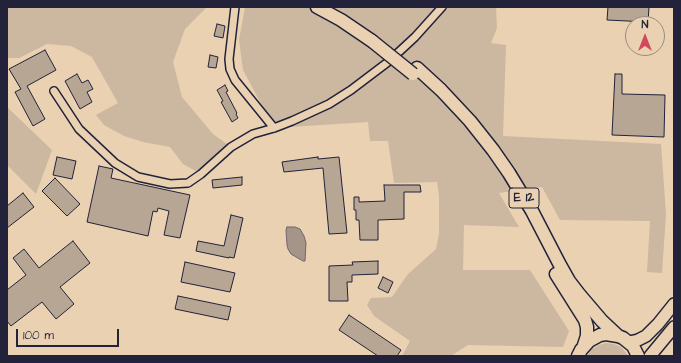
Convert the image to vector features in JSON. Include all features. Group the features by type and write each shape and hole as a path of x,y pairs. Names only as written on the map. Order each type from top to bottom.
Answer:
{"highway":[{"name":"E 12","path":"317,7 375,39"},
{"name":"E 12","path":"331,7 349,17 415,71 441,90 470,121 509,172 532,211 569,281 602,321 618,336 633,346 638,356"},
{"name":"E 12","path":"415,71 462,122 478,142 504,178 529,219 554,271 585,320 587,336 578,356"},
{"name":"E 12","path":"584,345 600,335 606,334 618,336"}],"main road":[{"path":"629,342 646,336 661,321 674,304"},
{"path":"650,356 674,327"}],"street":[{"path":"235,7 229,59 230,69 235,80 274,128"},
{"path":"54,91 79,129 115,163 138,177 170,184 188,183 201,174 231,147 252,134 274,128 329,104 351,90 388,62 442,7"}],"shaded area":[{"path":"7,7 207,7 185,29 173,62 182,97 213,134 231,147 201,174 183,164 170,147 143,142 124,136 104,125 96,115 118,103 92,57 71,46 47,44 19,58 7,58"},
{"path":"245,7 496,7 497,28 491,43 506,45 503,136 661,144 666,214 662,273 647,272 650,221 560,220 542,187 499,193 519,227 464,225 463,270 530,270 569,331 563,347 468,345 451,356 402,356 410,341 374,316 367,305 371,298 392,297 408,274 436,249 439,234 439,195 437,182 394,183 388,141 370,141 368,122 274,128 243,70 239,40"},
{"path":"7,107 52,150 36,194 7,165"},
{"path":"287,227 295,227 300,229 304,236 306,243 305,261 291,254 288,249"},
{"path":"606,343 621,347 628,356 587,356 592,349"}],"building":[{"path":"608,7 649,7 648,16 625,16 625,21 607,20"},
{"path":"217,24 225,26 223,38 214,36"},
{"path":"45,50 56,70 27,86 45,119 33,126 15,92 21,89 9,69"},
{"path":"210,55 218,57 216,68 208,67"},
{"path":"77,74 82,83 88,80 93,89 87,92 92,102 80,109 65,81"},
{"path":"615,74 622,74 622,94 665,95 664,137 612,135"},
{"path":"225,85 228,91 226,92 238,118 232,122 221,102 223,101 217,90"},
{"path":"57,157 76,161 72,179 53,175"},
{"path":"318,157 318,159 339,157 347,233 329,234 323,168 284,172 282,162"},
{"path":"99,166 113,169 111,178 190,195 180,238 164,235 169,211 158,208 157,212 153,211 148,236 87,222"},
{"path":"242,177 242,185 213,188 212,180"},
{"path":"55,178 80,204 67,216 42,191"},
{"path":"384,185 420,185 421,192 404,192 404,219 378,220 378,240 360,240 359,220 356,220 356,210 354,210 354,197 359,197 359,202 385,201"},
{"path":"23,193 34,207 7,228 7,206"},
{"path":"231,215 243,218 234,258 196,251 198,241 224,246"},
{"path":"73,241 90,263 60,287 74,304 56,319 42,302 11,326 7,321 7,290 26,275 13,258 24,249 39,268"},
{"path":"378,261 378,274 352,275 352,282 347,282 348,301 329,301 329,266 353,265 352,262"},
{"path":"185,262 235,273 230,292 181,282"},
{"path":"383,277 393,282 388,293 378,288"},
{"path":"178,296 231,307 228,320 175,309"},
{"path":"349,315 401,350 397,356 378,356 339,330"}]}
